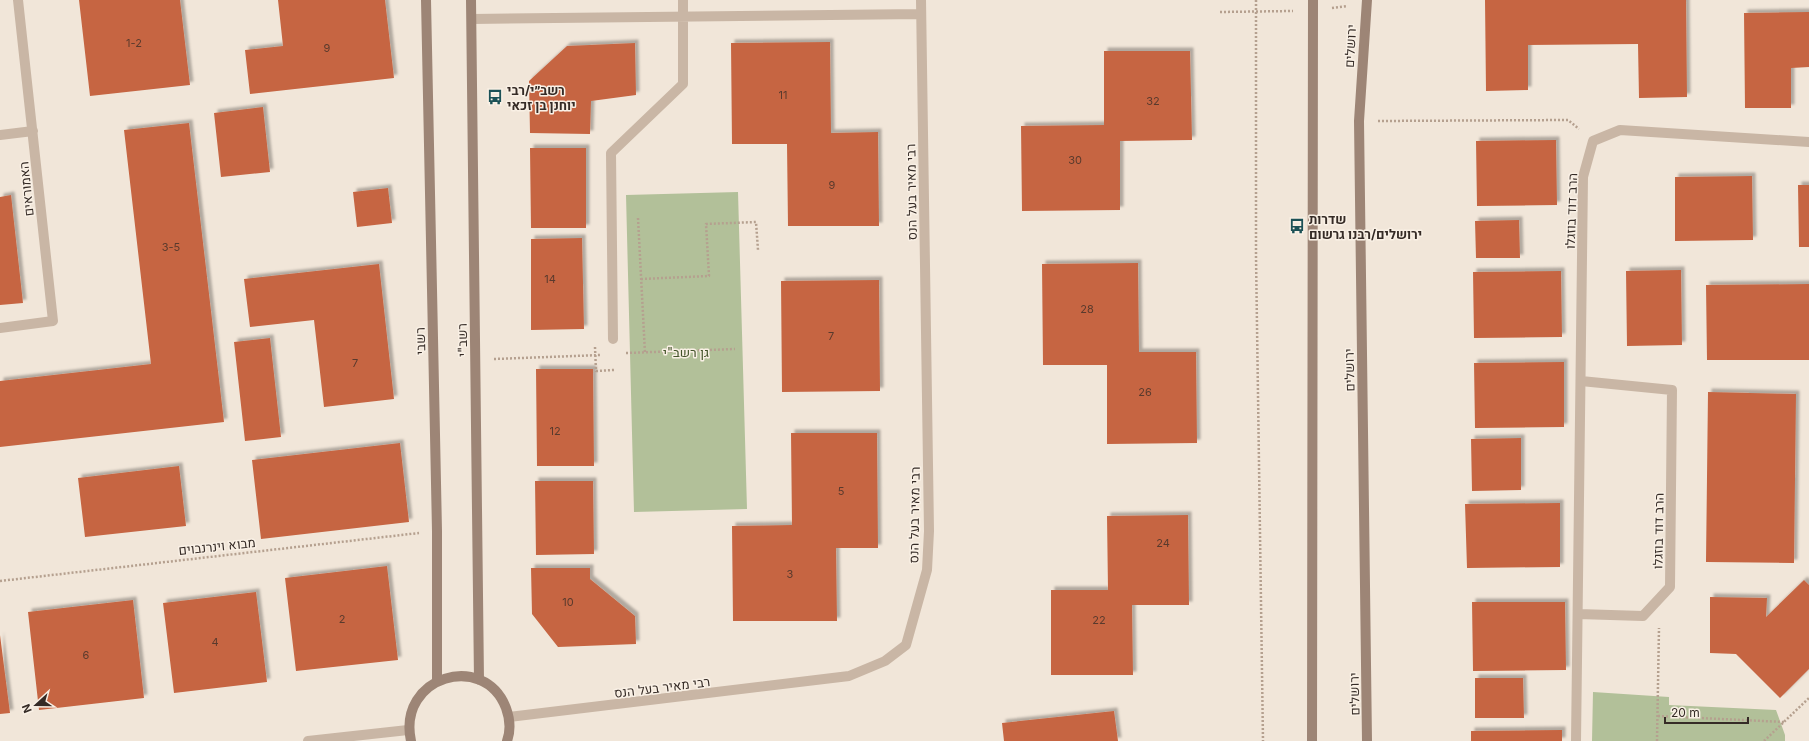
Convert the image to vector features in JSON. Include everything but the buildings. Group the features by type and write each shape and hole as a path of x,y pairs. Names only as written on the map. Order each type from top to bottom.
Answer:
{"street":[{"name":"האמוראים","path":"0,328 53,321 18,0"},
{"name":"רשבי","path":"426,0 437,531 437,681"},
{"name":"רשב\"י","path":"471,0 479,680"},
{"path":"613,339 611,153 683,84 683,0"},
{"name":"רבי מאיר בעל הנס","path":"509,717 849,676 885,660 906,645 926,570 929,531 921,0"},
{"path":"1312,741 1313,0"},
{"name":"ירושלים","path":"1367,0 1359,121 1367,741"},
{"path":"472,19 921,14"},
{"path":"1593,141 1620,130 1809,142"},
{"path":"0,135 33,131"},
{"name":"הרב דוד בוזגלו","path":"1576,741 1583,176 1593,141"},
{"name":"הרב דוד בוזגלו","path":"1581,382 1672,390 1670,587 1643,616"},
{"path":"1578,614 1643,616"},
{"path":"410,741 408,730 410,715 415,701 425,689 437,681 451,677 465,676 479,680 493,689 503,702 509,717 509,734 507,741"},
{"path":"308,741 408,730"}],"path":[{"path":"1256,0 1256,256 1263,741"},
{"path":"1220,12 1256,11"},
{"path":"1359,121 1568,120 1593,141"},
{"path":"638,218 645,353"},
{"path":"641,279 709,276 706,224 756,222 758,250"},
{"name":"מבוא וינרנבוים","path":"0,581 437,531"},
{"path":"1643,616 1660,628 1657,741"},
{"path":"1764,741 1809,698"},
{"path":"1658,716 1784,722"}],"green space":[{"name":"גן רשב\"י","path":"738,192 747,509 634,512 626,195"},
{"path":"1593,692 1669,697 1669,705 1776,710 1785,735 1785,741 1592,741"}],"place":[{"name":"רשב״י/רבי יוחנן בן זכאי","path":"495,97"},
{"name":"שדרות ירושלים/רבנו גרשום","path":"1297,226"}]}
